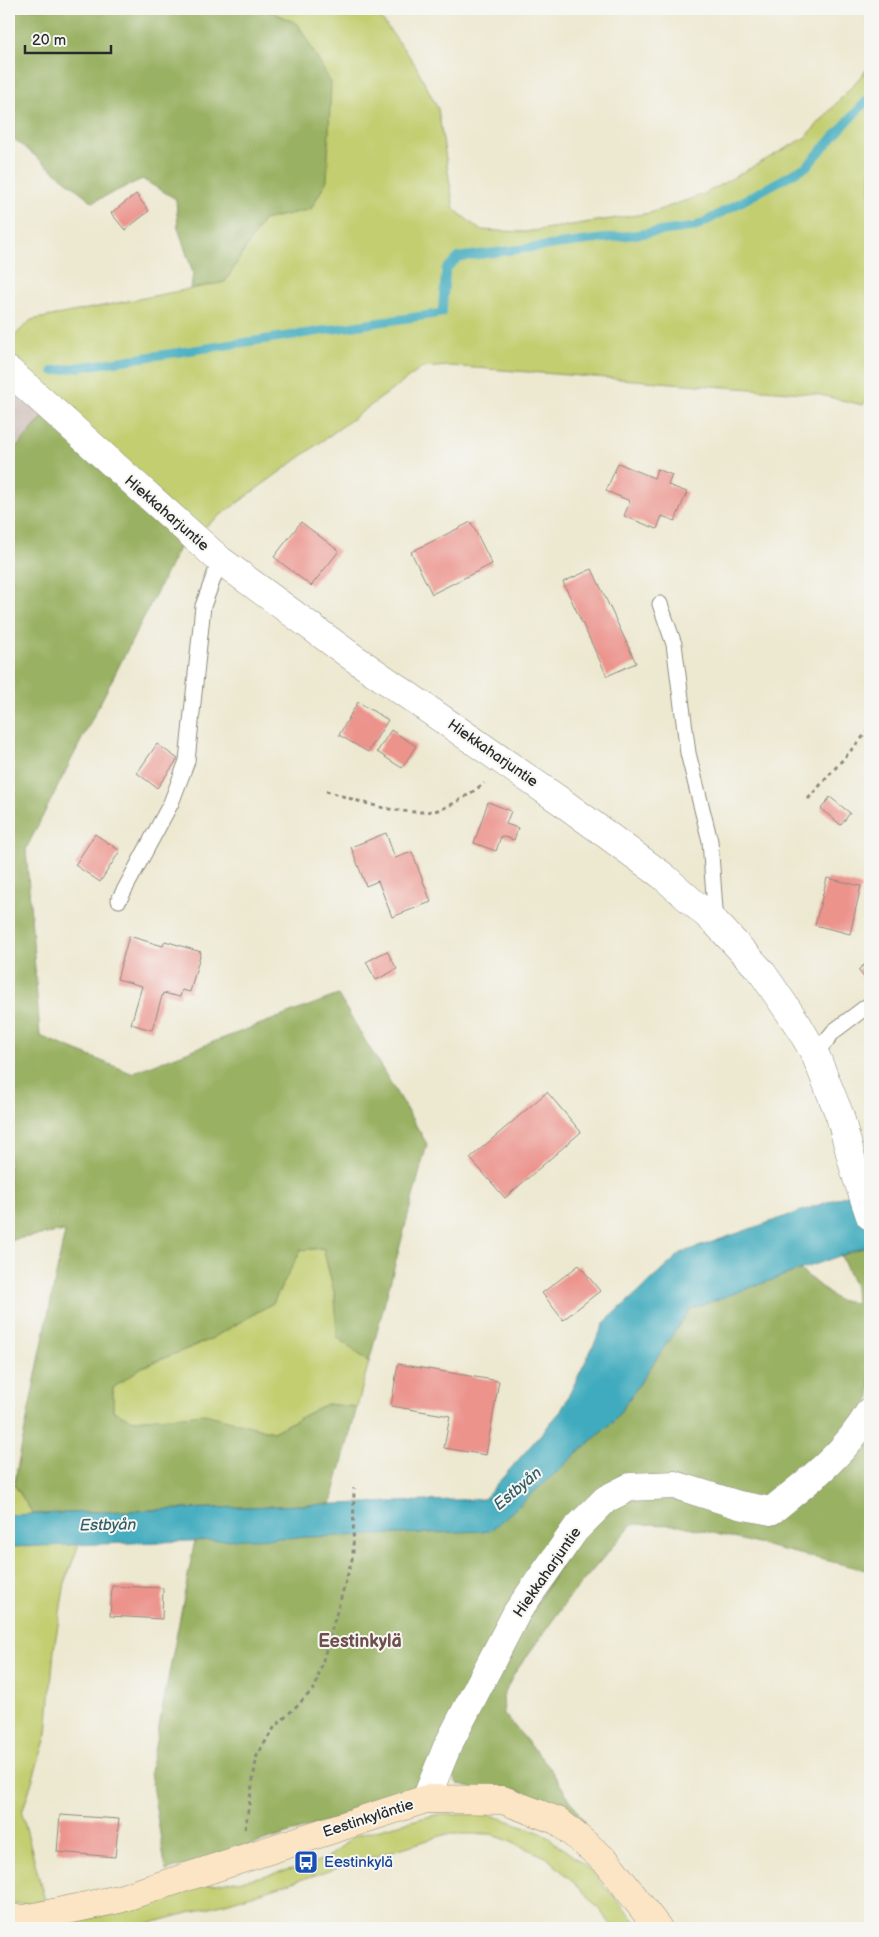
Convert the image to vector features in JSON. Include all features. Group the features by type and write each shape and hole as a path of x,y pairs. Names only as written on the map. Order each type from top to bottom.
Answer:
{"street":[{"name":"Hiekkaharjuntie","path":"9,372 220,560 351,656 562,802 663,876 716,923 761,971 798,1025 815,1054 840,1116 855,1172 870,1216"},
{"name":"Hiekkaharjuntie","path":"426,1799 447,1748 518,1612 575,1530 606,1499 630,1488 675,1485 739,1505 771,1511 816,1475 857,1433 870,1411"},
{"name":"Eestinkyläntie","path":"9,1919 25,1919 119,1899 426,1799 503,1800 558,1821 607,1862 658,1928"}],"lane":[{"path":"119,900 171,803 187,761 203,606 220,560"},
{"path":"660,604 674,644 688,753 710,840 716,923"},
{"path":"815,1054 834,1031 870,1004"}],"path":[{"path":"808,799 870,729"},
{"path":"326,790 396,811 434,812 473,793 506,762"},
{"path":"240,1859 257,1755 274,1728 315,1688 353,1556 354,1488"}],"shaded area":[{"path":"9,383 45,415 9,456"}],"green space":[{"path":"9,9 265,9 298,24 331,83 327,180 311,209 263,220 225,282 191,289 193,273 178,228 176,199 142,179 93,202 9,135"},
{"path":"265,9 374,9 415,64 438,109 454,209 480,230 525,232 650,213 704,194 806,137 870,66 870,392 863,405 816,394 450,366 422,368 199,531 9,360 9,341 31,320 225,282 263,220 311,209 298,24"},
{"path":"45,415 181,544 26,849 40,1036 131,1073 338,995 427,1144 369,1362 337,1337 335,1295 323,1248 301,1250 273,1303 209,1340 142,1367 113,1388 113,1411 133,1420 205,1414 273,1432 326,1404 357,1407 331,1504 33,1514 14,1484 65,1231 9,1240 9,456"},
{"path":"868,1246 870,1254 870,1400 836,1444 759,1504 613,1481 421,1793 166,1871 150,1772 195,1540 490,1530 614,1421 690,1309 800,1270 837,1300 856,1303 855,1287 841,1256"},
{"path":"323,1248 335,1295 337,1337 369,1362 357,1407 326,1404 273,1432 205,1415 133,1420 113,1411 113,1388 142,1367 209,1340 273,1303 300,1250"},
{"path":"870,1426 870,1571 679,1525 632,1524 568,1599 514,1674 503,1696 504,1714 549,1767 585,1823 519,1790 477,1790 458,1784 449,1772 524,1619 583,1529 615,1504 647,1496 700,1503 740,1517"},
{"path":"9,1484 14,1484 33,1514 9,1515"},
{"path":"79,1544 65,1582 54,1649 47,1734 22,1813 45,1901 9,1905 9,1547"},
{"path":"488,1814 541,1832 586,1866 642,1928 614,1928 589,1897 546,1857 492,1834 447,1834 229,1902 132,1928 45,1928 119,1912 198,1886 250,1879 305,1866 329,1857 354,1836 395,1825 435,1815"}],"water":[{"name":"Estbyån","path":"870,1187 870,1245 690,1309 614,1421 490,1531 9,1547 9,1515 484,1499 561,1411 605,1322 681,1253"}],"building":[{"path":"136,194 149,211 125,230 111,213"},
{"path":"618,463 654,478 657,469 672,475 668,485 687,492 675,521 662,516 657,529 624,516 630,501 606,491"},
{"path":"301,522 339,551 311,586 274,557"},
{"path":"471,522 492,564 432,594 411,552"},
{"path":"592,569 636,663 607,676 563,582"},
{"path":"358,702 388,720 368,752 339,735"},
{"path":"391,730 416,746 402,768 377,752"},
{"path":"157,744 178,759 157,788 137,773"},
{"path":"830,797 850,813 841,825 821,809"},
{"path":"488,802 511,811 506,824 518,828 514,840 501,836 496,851 474,843"},
{"path":"386,833 395,858 412,852 431,902 392,917 378,881 366,886 351,847"},
{"path":"95,834 120,851 100,882 75,865"},
{"path":"827,878 861,886 850,934 815,925"},
{"path":"129,936 163,946 165,941 201,952 190,992 182,990 180,997 163,993 152,1030 131,1024 142,986 117,979"},
{"path":"387,951 397,969 376,980 366,962"},
{"path":"870,960 870,985 858,970"},
{"path":"547,1092 581,1132 505,1198 470,1158"},
{"path":"579,1265 600,1291 563,1320 542,1293"},
{"path":"398,1364 499,1381 486,1455 444,1448 450,1416 391,1406"},
{"path":"112,1586 163,1588 162,1619 110,1616"},
{"path":"60,1815 119,1819 115,1857 57,1852"}],"waterway":[{"path":"53,371 442,313 446,269 459,257 695,227 807,166 870,97"}],"place":[{"name":"Eestinkylä","path":"306,1862"}],"district":[{"name":"Eestinkylä","path":"360,1641"}]}
